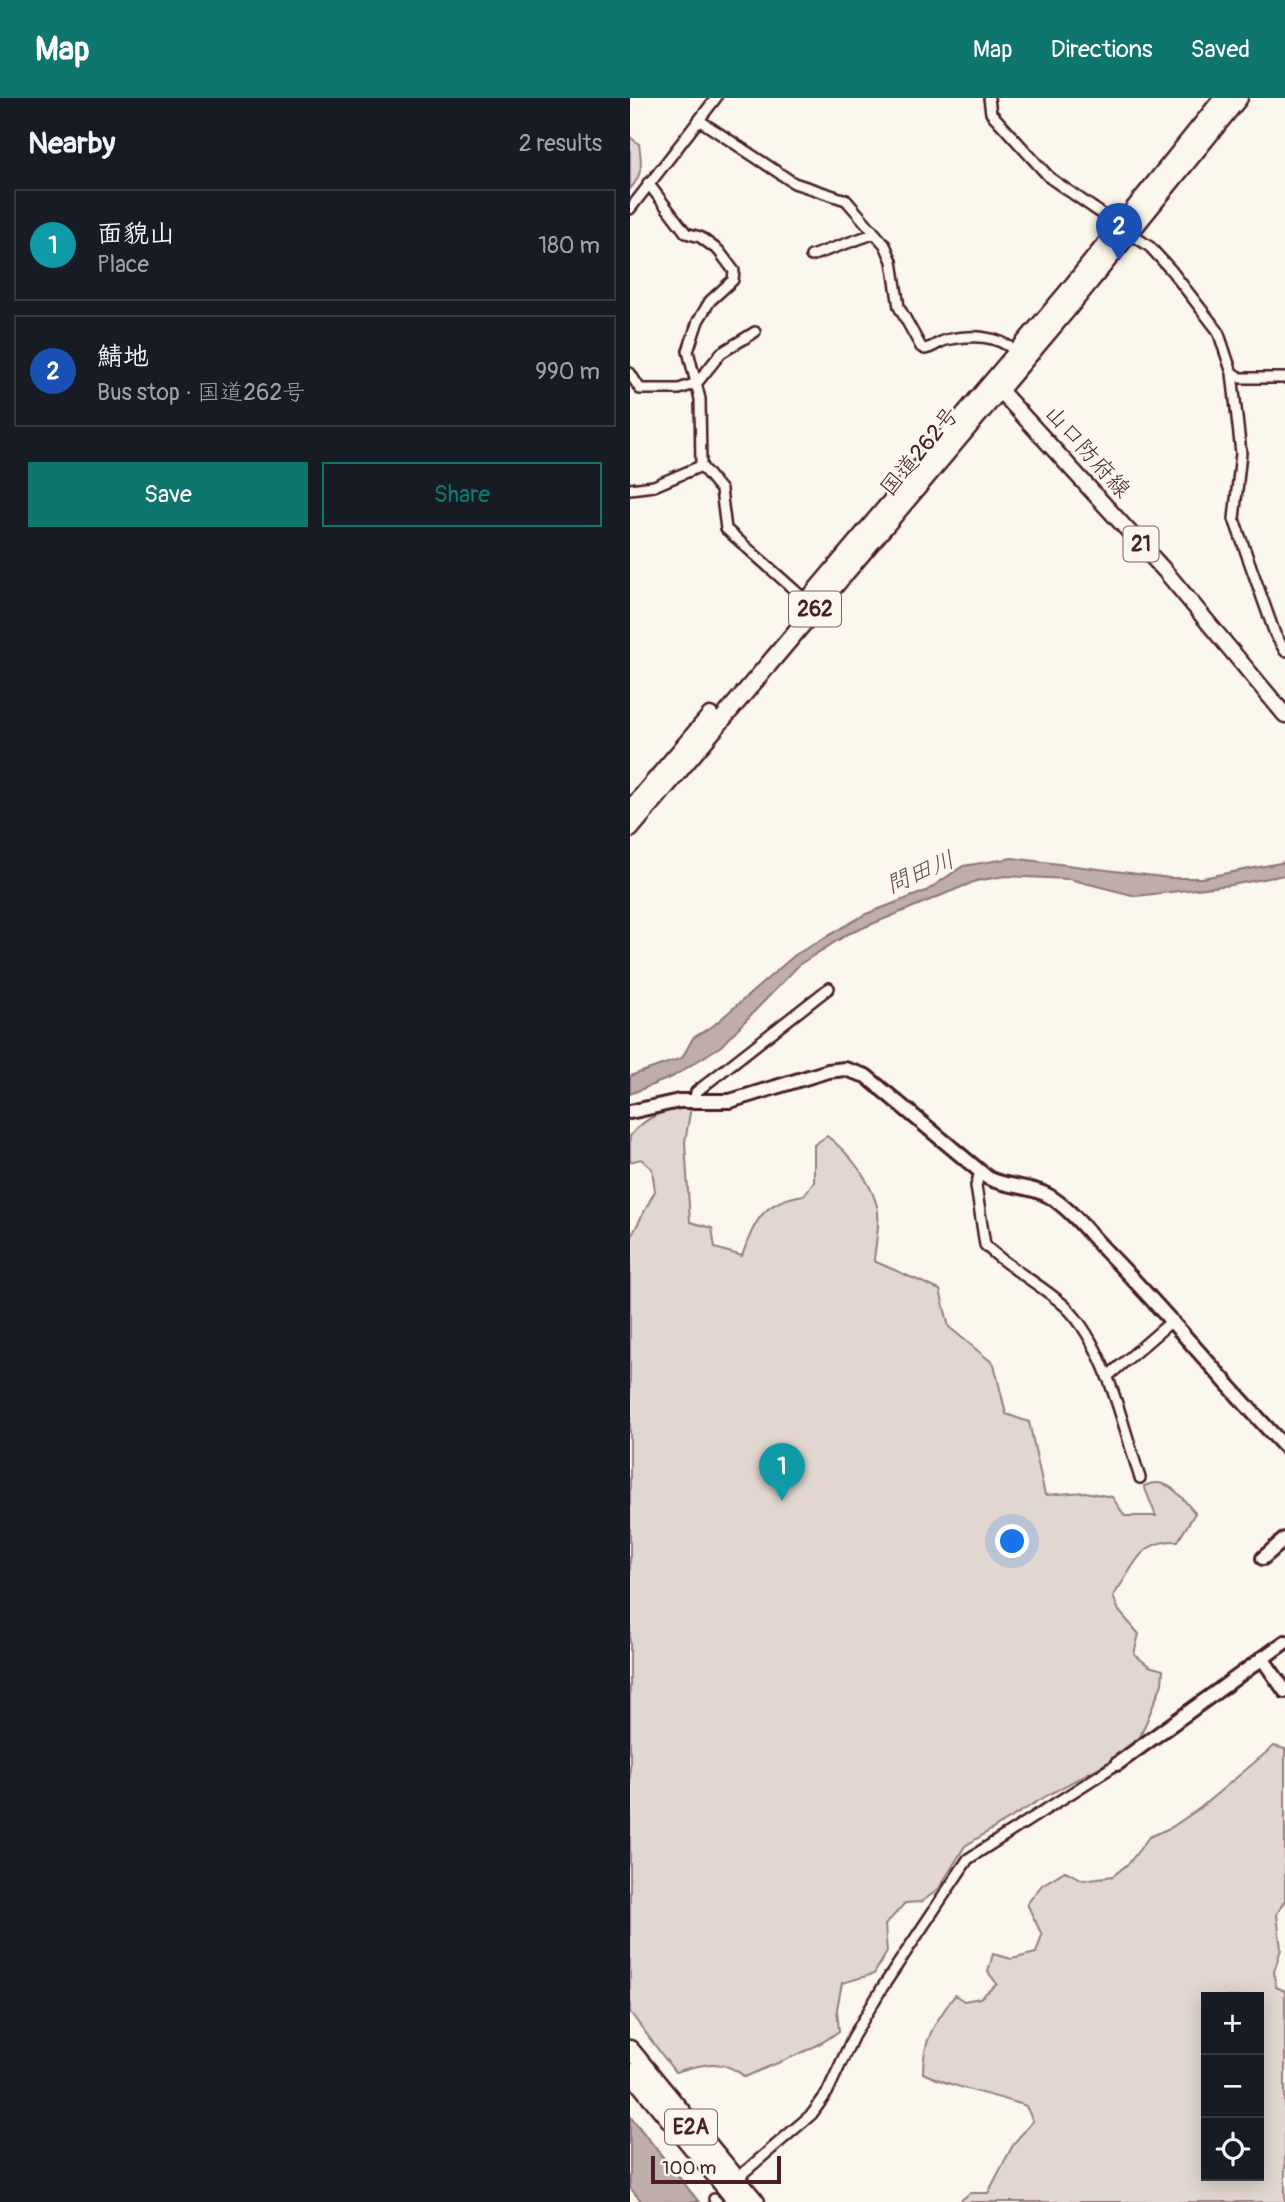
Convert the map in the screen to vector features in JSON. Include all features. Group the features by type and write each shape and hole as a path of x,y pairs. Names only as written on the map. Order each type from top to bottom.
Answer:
{"highway":[{"name":"国道262号","path":"630,829 812,604 1124,229 1223,98"},
{"name":"国道262号","path":"995,385 1016,352 1239,98"},
{"name":"国道262号","path":"630,810 812,604"},
{"name":"E2A","path":"630,2049 755,2202"},
{"name":"E2A","path":"630,2072 737,2202"}],"main road":[{"name":"山口防府線","path":"995,385 1165,571 1285,715"}],"street":[{"path":"630,209 716,98"},
{"path":"989,98 991,113 1050,178 1150,247 1218,331 1232,373 1241,453 1234,519 1275,634 1285,651"},
{"path":"699,120 794,183 808,190 840,196 853,206 890,254 899,307 921,347 925,349 944,341 983,337 1003,340 1016,352"},
{"path":"648,183 686,233 700,237 719,251 734,271 733,280 710,301 698,320 688,351 697,383 701,466 717,481 721,490 726,528 812,604"},
{"path":"811,256 873,234"},
{"path":"630,373 640,389 679,389 697,383 721,353 755,332"},
{"path":"1232,373 1241,378 1285,378"},
{"path":"630,489 654,486 701,466"},
{"path":"695,1100 696,1092 830,988"},
{"path":"630,1112 664,1103 730,1101 828,1071 845,1069 857,1072 878,1083 980,1172 998,1183 1035,1190 1050,1197 1173,1320 1232,1391 1285,1447"},
{"path":"980,1172 976,1186 985,1245 1067,1309 1082,1328 1107,1377 1140,1478"},
{"path":"1107,1377 1173,1320"},
{"path":"1263,1558 1285,1539"},
{"path":"742,2174 812,2115 827,2093 875,1999 968,1859 1117,1765 1285,1643"},
{"path":"1262,1658 1285,1692"}],"shaded area":[{"path":"630,137 639,144 641,163 637,179 630,189"},
{"path":"1012,858 1170,878 1202,878 1285,862 1285,875 1231,885 1136,896 1069,879 1005,876 976,881 848,934 800,964 721,1046 672,1077 630,1094 630,1076 682,1058 693,1038 714,1025 795,955 866,914 926,891 963,866"},
{"path":"691,1107 685,1142 690,1222 712,1228 715,1248 742,1256 751,1232 762,1214 779,1202 804,1195 814,1182 814,1145 827,1136 858,1167 874,1196 878,1219 874,1261 940,1290 949,1327 994,1364 1006,1414 1029,1422 1045,1495 1085,1492 1112,1497 1125,1516 1156,1516 1144,1486 1160,1483 1179,1494 1195,1513 1178,1541 1154,1545 1145,1550 1113,1596 1119,1611 1139,1634 1134,1654 1149,1666 1163,1670 1162,1684 1136,1747 1048,1795 965,1846 938,1890 921,1902 905,1903 885,1925 887,1952 874,1974 842,1983 837,2009 839,2031 806,2051 745,2077 728,2067 712,2064 675,2072 630,2012 630,1239 655,1191 652,1169 641,1159 630,1162 630,1136 643,1123 657,1115"},
{"path":"1274,1746 1285,1749 1285,1900 1277,1914 1281,1949 1274,1972 1276,1987 1285,1991 1285,2202 959,2202 970,2193 988,2193 1014,2143 1033,2121 1026,2106 923,2073 925,2050 936,2023 955,1995 964,2001 980,1998 997,1984 988,1972 993,1954 1012,1959 1036,1953 1042,1935 1027,1904 1042,1885 1065,1871 1083,1880 1113,1876 1129,1863 1149,1837 1172,1827 1200,1808"},
{"path":"630,2116 699,2202 642,2202 630,2188"}],"place":[{"name":"鯖地","path":"1119,261"},
{"name":"面貌山","path":"782,1501"}],"water label":[{"name":"問田川","path":"920,872"}]}
